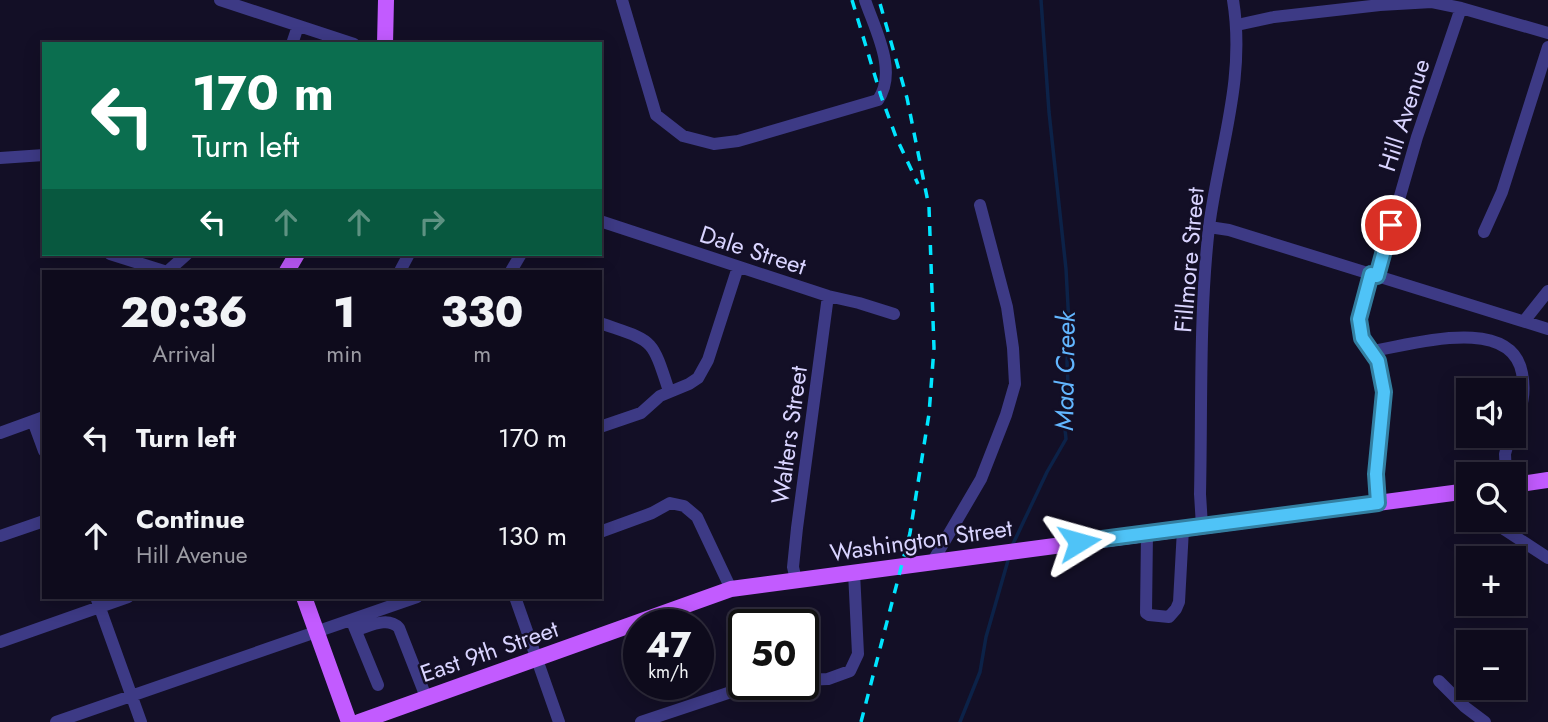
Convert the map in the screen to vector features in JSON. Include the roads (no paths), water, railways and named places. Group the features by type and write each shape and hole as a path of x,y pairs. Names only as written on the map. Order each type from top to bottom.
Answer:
{"main road":[{"path":"385,42 386,0"},
{"path":"1526,483 1548,480"},
{"name":"Washington Street","path":"796,580 1378,503 1456,496"},
{"name":"East 9th Street","path":"359,722 731,589 796,580"},
{"path":"305,599 349,722"}],"street":[{"path":"220,0 348,42"},
{"path":"622,0 656,115 683,136 714,144 738,141 878,100 887,84 887,68 865,0"},
{"name":"Fillmore Street","path":"1202,526 1200,494 1203,318 1209,228 1237,69 1237,25 1233,0"},
{"path":"1237,25 1275,17 1408,2 1432,2 1548,33"},
{"name":"Hill Avenue","path":"1378,503 1376,474 1384,392 1378,361 1362,338 1359,319 1461,8"},
{"path":"293,42 298,26"},
{"path":"1484,232 1502,192 1548,47"},
{"path":"0,158 42,155"},
{"path":"933,561 981,479 1015,384 1007,307 979,205"},
{"name":"Dale Street","path":"602,222 828,296 894,314"},
{"path":"1209,228 1229,230 1548,329"},
{"path":"117,256 163,270"},
{"path":"167,270 185,256"},
{"path":"602,426 641,413 651,402 668,391 689,384 703,371 738,267"},
{"path":"1525,320 1548,291"},
{"name":"Walters Street","path":"796,580 793,567 797,528 828,296"},
{"path":"602,324 650,343 657,355 668,391"},
{"path":"1371,351 1467,337 1483,338 1501,344 1513,352 1523,378"},
{"path":"0,433 38,419 42,440"},
{"path":"602,530 652,513 670,503 684,506 697,517 731,589"},
{"path":"0,536 42,523"},
{"path":"1147,533 1146,612 1149,615 1169,617 1177,609 1179,602 1183,529"},
{"path":"1508,532 1548,558"},
{"path":"819,679 850,671 858,654 854,572"},
{"path":"0,642 97,602 116,599"},
{"path":"354,625 412,599"},
{"path":"516,599 559,722"},
{"path":"97,602 141,722"},
{"path":"56,722 318,632 389,621 399,628 426,697"},
{"path":"354,625 379,685"},
{"path":"1439,681 1465,707 1485,722"},
{"path":"641,722 728,693"}],"waterway":[{"name":"Mad Creek","path":"1012,546 1066,439 1069,408 1066,269 1049,112 1041,0"},
{"name":"Mad Creek","path":"960,722 980,672 986,637 1009,557"}],"railway":[{"path":"852,0 881,96 918,184"},
{"path":"861,722 910,533 929,414 934,348 929,207 907,98 879,0"}]}
